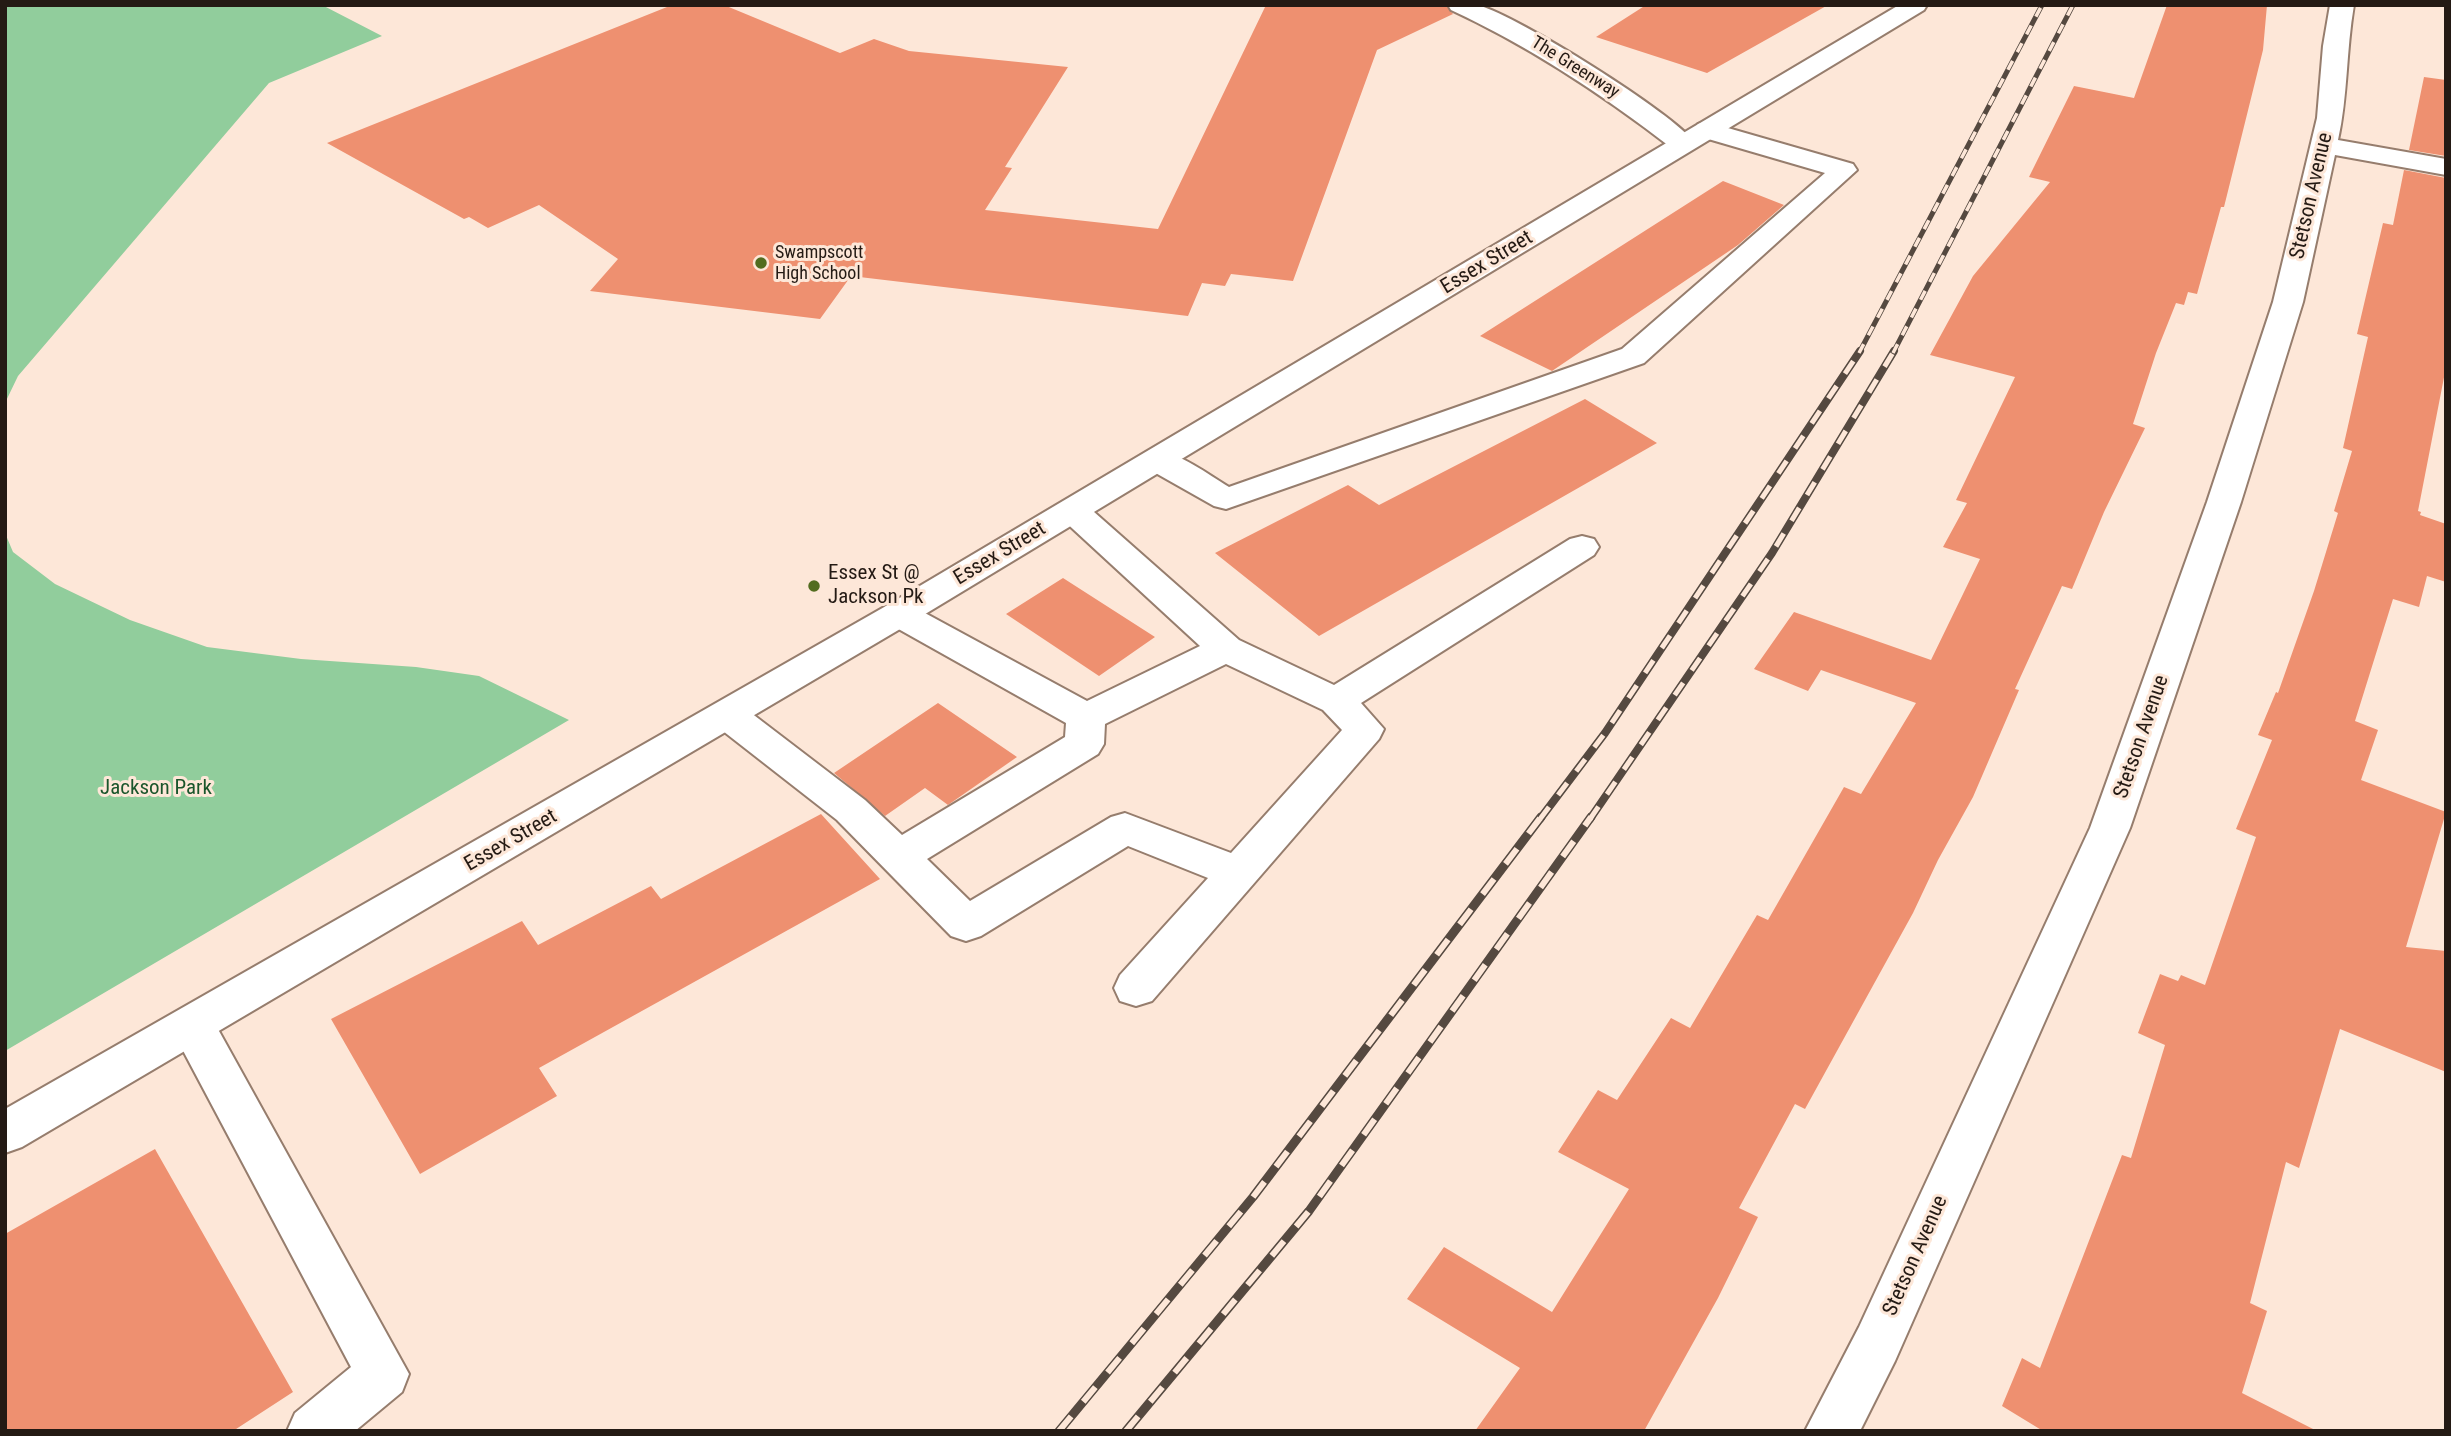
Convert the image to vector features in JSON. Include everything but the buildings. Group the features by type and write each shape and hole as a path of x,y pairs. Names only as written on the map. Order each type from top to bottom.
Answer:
{"street":[{"name":"The Greenway","path":"1459,5 1553,52 1695,136"},
{"name":"Essex Street","path":"5,1133 728,715 1916,5"},
{"name":"Stetson Avenue","path":"1832,1431 1877,1344 2110,828 2224,502 2288,302 2330,118 2335,46 2342,5"},
{"path":"1157,460 1226,499 1633,356 1844,170 1695,136"},
{"path":"2324,145 2446,167"},
{"path":"1073,511 1226,649 1336,701 1365,729 1136,988"},
{"path":"1336,701 1583,547"},
{"path":"899,614 1086,717"},
{"path":"1086,717 1226,649"},
{"path":"728,715 851,810 966,924 1125,828 1238,873"},
{"path":"898,857 1084,744 1086,717"},
{"path":"193,1026 383,1374 314,1431"}],"green space":[{"path":"5,5 322,5 382,36 269,83 18,376 5,403"},
{"name":"Jackson Park","path":"5,533 13,552 55,584 130,620 207,647 301,659 416,667 479,676 569,720 5,1051"}],"railway":[{"path":"1859,353 2042,5"},
{"path":"1893,353 2073,5"},
{"path":"1540,819 1605,733 1860,351"},
{"path":"1590,819 1772,553 1894,351"},
{"path":"1059,1431 1253,1197 1541,817"},
{"path":"1126,1431 1309,1211 1591,817"}],"place":[{"name":"Swampscott High School","path":"761,263"},
{"name":"Essex St @ Jackson Pk","path":"814,586"}]}
